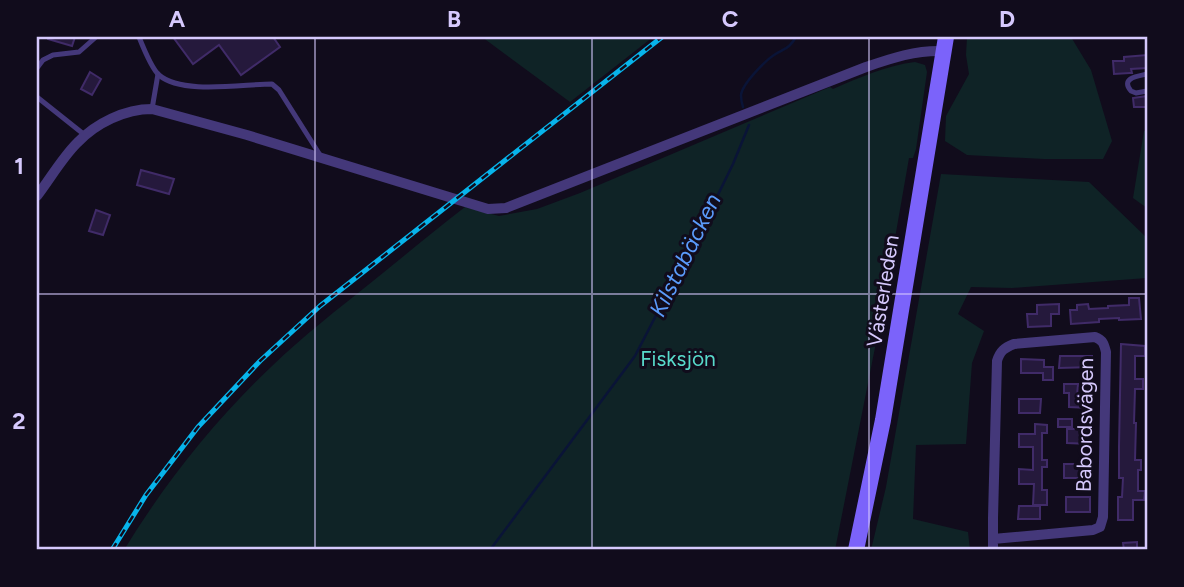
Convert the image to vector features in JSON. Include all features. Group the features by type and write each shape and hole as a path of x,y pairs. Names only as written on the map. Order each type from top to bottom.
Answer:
{"street":[{"path":"37,196 86,136 118,116 138,109 152,109 488,209 506,208 866,67 909,53 929,51 945,44"},
{"name":"Västerleden","path":"856,550 883,420 945,44"},
{"name":"Babordsvägen","path":"1095,337 1101,339 1106,352 1103,517 1100,527 993,545 999,353 1014,344 1095,337"}],"lane":[{"path":"37,68 53,54 79,52 96,37"},
{"path":"139,37 158,74 172,83 188,86 272,84 279,90 322,158"},
{"path":"152,109 158,74"},
{"path":"1147,74 1131,78 1128,83 1131,91 1147,91"},
{"path":"37,97 86,136"}],"green space":[{"path":"482,37 653,37 570,102"},
{"path":"967,37 1071,37 1091,70 1112,141 1103,159 967,155 945,141 946,116 969,74"},
{"name":"Fisksjön","path":"915,62 925,65 927,72 916,149 913,158 909,158 835,550 124,550 156,501 192,454 250,388 308,334 465,207 499,216 537,209 830,87 833,89 884,69"},
{"path":"1144,131 1147,131 1147,208 1133,198"},
{"path":"941,174 1089,182 1147,238 1147,278 1012,288 971,287 958,314 984,331 972,363 966,444 916,445 913,519 968,532 970,550 871,550 886,487"}],"building":[{"path":"48,37 75,37 72,46"},
{"path":"173,37 273,37 280,47 241,75 219,45 193,64"},
{"path":"1147,55 1147,68 1131,69 1132,73 1114,74 1113,61"},
{"path":"90,72 101,79 92,95 81,89"},
{"path":"1147,96 1147,107 1134,107 1133,98"},
{"path":"141,170 174,179 169,194 137,185"},
{"path":"96,210 110,215 103,235 89,231"},
{"path":"1129,298 1139,298 1141,319 1099,319 1099,322 1071,324 1070,310 1077,310 1077,305 1088,304 1089,309 1108,308 1129,305"},
{"path":"1059,304 1059,314 1051,314 1051,326 1028,327 1027,314 1037,314 1037,305"},
{"path":"1121,344 1145,346 1145,356 1135,356 1135,379 1143,379 1143,389 1135,389 1134,423 1135,460 1141,460 1138,491 1145,491 1144,500 1133,500 1133,520 1118,520 1118,497 1122,497 1123,478 1119,478"},
{"path":"1060,356 1092,356 1092,367 1059,368"},
{"path":"1021,359 1044,360 1044,367 1053,367 1053,380 1043,380 1043,373 1021,373"},
{"path":"1064,384 1078,384 1077,395 1090,395 1090,408 1069,407 1069,393 1064,393"},
{"path":"1019,399 1041,399 1040,413 1019,413"},
{"path":"1058,419 1072,419 1072,427 1058,427"},
{"path":"1035,424 1047,425 1047,433 1042,433 1042,460 1047,460 1047,467 1042,467 1042,490 1047,490 1047,505 1033,505 1034,484 1019,484 1019,469 1033,470 1033,447 1019,447 1019,434 1035,434"},
{"path":"1067,429 1090,429 1090,444 1067,443"},
{"path":"1064,464 1089,464 1089,478 1064,478"},
{"path":"1066,497 1090,497 1090,512 1066,512"},
{"path":"1019,506 1040,506 1040,519 1018,519"},
{"path":"1137,542 1137,550 1124,550 1123,543"}],"waterway":[{"name":"Kilstabäcken","path":"743,107 742,90 750,79 760,67 789,46 796,37"},
{"name":"Kilstabäcken","path":"490,550 635,356 709,213 749,125"}],"railway":[{"path":"112,550 146,495 198,427 260,361 320,306 662,37"}]}
